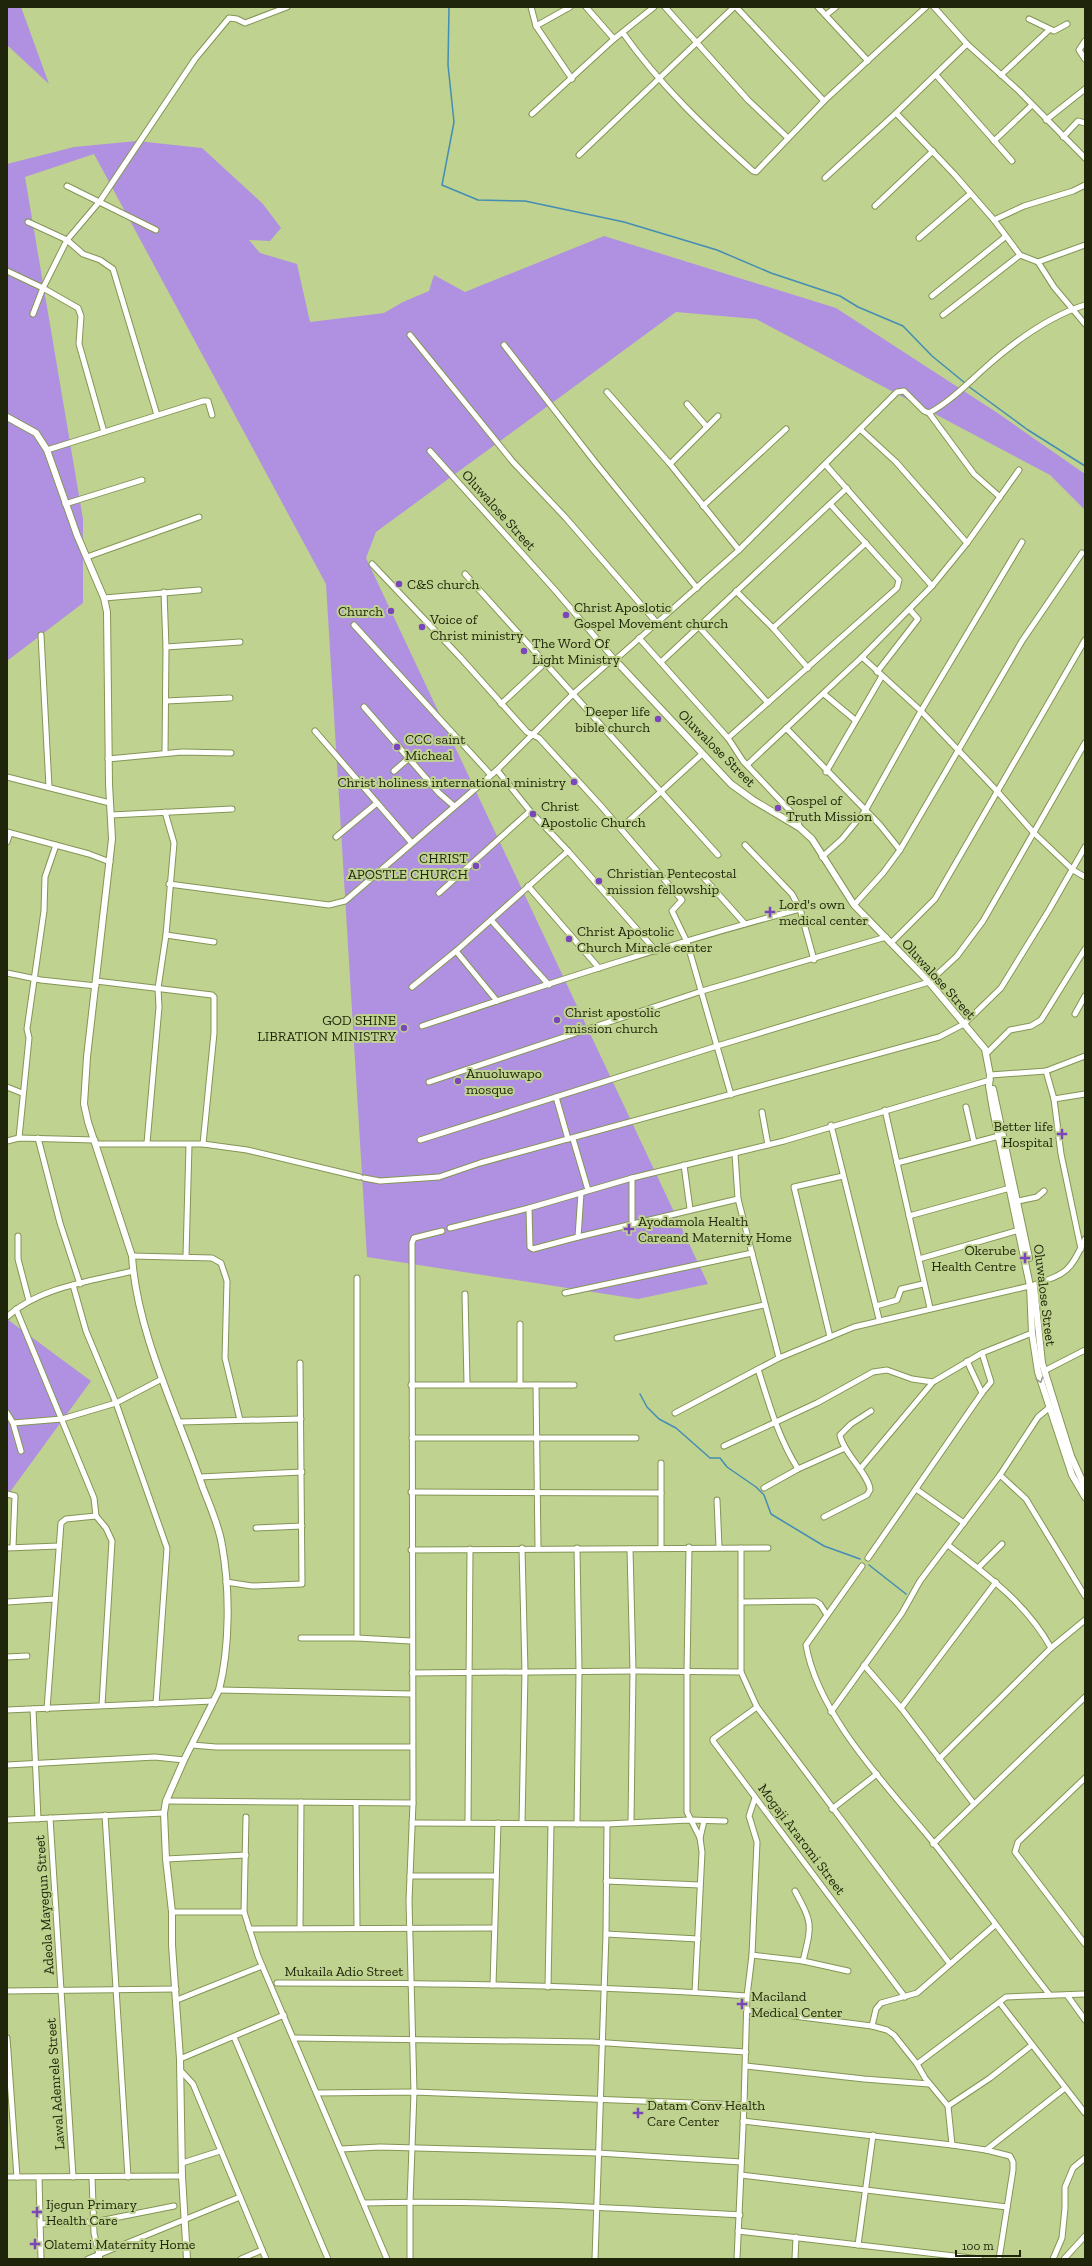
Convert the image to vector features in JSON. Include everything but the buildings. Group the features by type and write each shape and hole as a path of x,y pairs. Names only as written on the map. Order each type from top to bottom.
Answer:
{"street":[{"path":"33,314 43,288 67,240 100,201 196,59 227,20 233,17 245,23 287,7"},
{"path":"531,7 536,26 572,79"},
{"path":"536,26 570,7"},
{"path":"586,7 614,39"},
{"path":"532,114 614,39 654,7"},
{"path":"665,7 746,102 788,138"},
{"path":"579,155 659,77 698,44 735,7 824,101"},
{"path":"818,7 868,62"},
{"path":"826,16 836,7"},
{"path":"623,33 640,56 704,128 753,172 761,168 824,101 926,7"},
{"path":"934,7 967,44 1001,75 1085,158"},
{"path":"1029,18 1049,30 1057,31 1067,24"},
{"path":"1001,75 1049,30"},
{"path":"1085,41 1079,50 1085,59"},
{"path":"825,178 896,113 967,44"},
{"path":"936,75 1012,161"},
{"path":"1046,120 1085,90"},
{"path":"994,141 1032,105"},
{"path":"896,113 994,220 1005,237 1020,255 1038,262 1054,287 1074,309 1085,324"},
{"path":"1063,137 1078,121 1085,124"},
{"path":"875,206 933,152"},
{"path":"994,220 1024,206 1073,191 1085,185"},
{"path":"67,186 156,230"},
{"path":"919,238 970,194"},
{"path":"28,222 67,240 83,254 100,260 113,269 157,415"},
{"path":"932,296 1005,237"},
{"path":"1038,262 1085,245"},
{"path":"943,315 1020,255"},
{"path":"7,271 43,288 74,306 80,312 79,344 104,432"},
{"path":"929,413 973,380 993,361 1035,331 1074,309 1085,305"},
{"path":"410,335 513,462 565,517 656,623"},
{"path":"504,345 590,456 697,588"},
{"path":"169,884 337,905 357,891 411,842 490,774 497,770 573,694 607,664 615,660 739,550 900,390 906,393 929,413 974,474 1000,498"},
{"path":"607,392 670,464 739,550"},
{"path":"47,450 206,400 212,415"},
{"path":"688,404 707,427"},
{"path":"670,464 718,416"},
{"path":"7,417 36,433 47,450 65,504 104,598 106,612 108,759 111,815 110,862 87,1056 84,1104 88,1122 96,1142 132,1256 133,1271 144,1319 162,1379 180,1422 200,1477 222,1545 226,1582 227,1622 225,1662 219,1690 184,1760 166,1801 164,1813 166,1859 172,1912 172,1945 180,2059 182,2176 187,2259"},
{"path":"703,506 786,429"},
{"path":"860,429 896,462 967,543"},
{"name":"Oluwalose Street","path":"430,451 554,589 615,660 702,754 742,792 800,828 812,840 854,905 930,982 985,1050 1004,1135 1032,1286 1037,1333 1044,1371 1071,1456 1085,1487"},
{"path":"825,464 932,586"},
{"path":"748,764 824,694 910,610 932,586 967,543 1019,470"},
{"path":"65,504 142,480"},
{"path":"661,662 847,488"},
{"path":"728,738 897,588 899,580 830,504"},
{"path":"87,557 199,518"},
{"path":"822,857 842,839 864,811 921,711 1022,542"},
{"path":"773,628 866,543"},
{"path":"854,905 883,873 900,850 1022,641 1082,553"},
{"path":"372,564 460,657 501,704 533,735 539,738 621,828 682,900 672,911 687,942 731,1094"},
{"path":"465,574 546,662 718,855"},
{"path":"104,598 199,590"},
{"path":"736,591 773,628 808,668"},
{"path":"164,592 166,646 166,753"},
{"path":"877,672 918,619 910,610"},
{"path":"354,624 490,774"},
{"path":"699,627 768,702"},
{"path":"40,635 49,787"},
{"path":"639,638 728,738 739,756 796,817 800,828"},
{"path":"891,943 935,898 1085,640"},
{"path":"166,646 240,642"},
{"path":"862,657 921,711 997,790 1033,832 1072,870 1085,877"},
{"path":"501,704 546,662"},
{"path":"826,772 882,676"},
{"path":"824,694 855,720"},
{"path":"166,701 230,698"},
{"path":"364,708 454,806"},
{"path":"786,728 900,850"},
{"path":"314,731 411,842"},
{"path":"420,1140 717,1046 930,982 957,956 983,921 1085,743"},
{"path":"108,759 166,753 231,753"},
{"path":"621,828 702,754"},
{"path":"394,771 409,758"},
{"path":"497,770 530,811 568,851 656,951"},
{"path":"7,777 110,803"},
{"path":"336,837 377,803"},
{"path":"111,815 232,809"},
{"path":"439,893 530,811"},
{"path":"147,1143 159,1007 158,988 166,934 169,884 174,843 165,812"},
{"path":"7,842 8,832 110,862"},
{"path":"19,1138 34,977 37,972 44,911 45,877 56,845"},
{"path":"745,845 792,894 800,910 814,960"},
{"path":"7,1141 19,1138 38,1138 96,1142 188,1145 203,1144 247,1150 362,1178 391,1180 439,1177 939,1037 964,1024 1001,988 1085,847"},
{"path":"412,987 456,951 568,851"},
{"path":"704,878 745,924"},
{"path":"528,886 599,968"},
{"path":"422,1026 599,968 745,924 800,910"},
{"path":"491,920 549,985"},
{"path":"166,934 214,942"},
{"path":"429,1082 702,991 814,960 886,937"},
{"path":"986,1054 1010,1030 1031,1026 1041,1020 1085,949"},
{"path":"456,951 497,1001"},
{"path":"7,973 34,977 41,980 158,988 174,992 212,995 216,1000 203,1144"},
{"path":"1075,1014 1085,996"},
{"path":"450,1228 529,1208 632,1178 768,1145 990,1077 1046,1071 1085,1056"},
{"path":"1046,1071 1054,1099 1061,1154 1081,1250"},
{"name":"Oluwalose Street","path":"990,1077 989,1086 999,1136 1010,1188 1016,1202 1019,1230 1032,1286 1032,1333 1038,1372 1072,1475 1085,1497"},
{"path":"7,1087 22,1093"},
{"path":"1054,1099 1085,1094"},
{"path":"556,1097 588,1190"},
{"path":"966,1107 974,1142"},
{"path":"885,1110 930,1308"},
{"path":"762,1112 768,1145"},
{"path":"831,1126 879,1320"},
{"path":"897,1163 999,1136"},
{"path":"38,1138 60,1223 80,1284"},
{"path":"186,1256 188,1145"},
{"path":"735,1154 738,1199 764,1305 779,1358"},
{"path":"684,1165 690,1209"},
{"path":"830,1337 794,1187 843,1176"},
{"path":"632,1178 632,1224"},
{"path":"909,1216 1010,1188"},
{"path":"1016,1202 1037,1197 1044,1191"},
{"path":"578,1236 581,1193"},
{"path":"529,1208 531,1249 578,1236 738,1199"},
{"path":"919,1259 1019,1230"},
{"path":"414,2259 410,2259 410,2202 414,2092 414,2039 410,1928 412,1823 412,1243 414,1238 442,1231"},
{"path":"18,1236 18,1259 29,1300"},
{"path":"675,1413 779,1358 830,1337 879,1320 1032,1286 1065,1273 1075,1262 1085,1239"},
{"path":"565,1293 752,1253"},
{"path":"132,1256 186,1256 218,1260 225,1269 227,1281 225,1358 240,1420"},
{"path":"7,1317 29,1300 73,1285 133,1271"},
{"path":"357,1278 357,1638"},
{"path":"876,1306 897,1300 901,1289 924,1284"},
{"path":"73,1285 86,1331 116,1403 168,1548 156,1704"},
{"path":"465,1294 467,1384"},
{"path":"617,1338 764,1305"},
{"path":"16,1309 94,1498 96,1516 106,1528 112,1541 113,1550 102,1705"},
{"path":"520,1324 520,1385"},
{"path":"860,1469 933,1382 982,1353 1032,1333"},
{"path":"1044,1371 1085,1350"},
{"path":"868,1558 992,1380 982,1353"},
{"path":"967,1361 982,1393"},
{"path":"226,1582 252,1586 302,1584 300,1363"},
{"path":"758,1369 774,1423 784,1447 798,1469"},
{"path":"724,1446 817,1403 873,1372 887,1370 912,1379 933,1382"},
{"path":"13,1423 62,1419 116,1403 162,1379"},
{"path":"411,1385 574,1385"},
{"path":"536,1385 538,1548"},
{"path":"831,1712 902,1613 920,1581 1000,1474 1038,1417 1050,1407"},
{"path":"824,1517 867,1495 871,1488 845,1448 840,1435 851,1424 870,1411"},
{"path":"7,1413 13,1423 21,1451"},
{"path":"180,1422 301,1418"},
{"path":"412,1438 636,1438"},
{"path":"764,1488 798,1469 845,1448"},
{"path":"661,1463 661,1547"},
{"path":"200,1477 302,1472"},
{"path":"1000,1474 1026,1498 1085,1596"},
{"path":"916,1489 964,1523"},
{"path":"411,1492 661,1493"},
{"path":"7,1494 15,1496 10,1548 59,1546"},
{"path":"716,1500 719,1547"},
{"path":"47,1709 59,1546 63,1520 96,1516"},
{"path":"256,1528 302,1526"},
{"path":"978,1568 1002,1544"},
{"path":"948,1545 996,1582 1036,1624 1051,1648"},
{"path":"411,1550 661,1547 768,1548"},
{"path":"689,1547 687,1812 700,1838 702,1852 695,1992"},
{"path":"522,1548 525,1672 522,1823"},
{"path":"577,1548 579,1671 577,1824"},
{"path":"630,1548 633,1671 631,1822"},
{"path":"741,1548 741,1672 757,1707 832,1809 950,1964"},
{"path":"468,1822 470,1549"},
{"path":"862,1566 806,1646 817,1681 831,1712 877,1774 1049,1994"},
{"path":"901,1708 996,1582"},
{"path":"7,1602 55,1599"},
{"path":"742,1602 814,1601 820,1604 827,1615"},
{"path":"939,1759 1051,1648 1085,1620"},
{"path":"301,1638 357,1638 411,1641"},
{"path":"7,1657 27,1656"},
{"path":"864,1665 901,1708 974,1804"},
{"path":"412,1673 579,1671 741,1672"},
{"path":"219,1690 412,1694"},
{"path":"933,1844 1085,1697"},
{"path":"7,1710 213,1701"},
{"name":"Mogaji Araromi Street","path":"757,1707 713,1741 905,1996"},
{"path":"33,1709 34,1763 38,1818"},
{"path":"192,1745 216,1747 412,1747"},
{"path":"7,1765 154,1757 184,1760"},
{"path":"832,1809 877,1774"},
{"path":"1085,1778 1018,1842 1015,1852 1085,1944"},
{"path":"737,2259 746,2066 747,1996 752,1955 757,1842 749,1816 755,1798"},
{"path":"166,1801 412,1803"},
{"path":"300,1928 301,1802"},
{"path":"356,1803 357,1928"},
{"path":"7,1820 164,1813"},
{"path":"105,1815 128,2177"},
{"path":"246,1817 244,1912 249,1929 262,1966 387,2259"},
{"name":"Adeola Mayegun Street","path":"50,1818 62,1990"},
{"path":"412,1823 468,1822 607,1824 725,1820"},
{"path":"700,1838 704,1821"},
{"path":"493,1985 498,1823"},
{"path":"548,1987 551,1824"},
{"path":"595,2259 606,1934 607,1824"},
{"path":"166,1859 246,1855"},
{"path":"410,1876 496,1876"},
{"path":"606,1881 700,1885"},
{"path":"795,1891 808,1916 810,1924 810,1932 803,1961"},
{"path":"172,1912 244,1912"},
{"path":"872,2026 876,2009 881,2003 917,1993 995,1925"},
{"path":"249,1929 494,1928"},
{"path":"606,1934 698,1939"},
{"path":"752,1955 803,1961 848,1971"},
{"path":"176,2000 262,1966"},
{"name":"Mukaila Adio Street","path":"277,1983 412,1983 493,1985 695,1992 747,1996"},
{"path":"7,1991 176,1989"},
{"name":"Lawal Adenrele Street","path":"62,1990 73,2177"},
{"path":"917,2064 1006,1997 1049,1994 1085,1994"},
{"path":"1066,1995 1085,2020"},
{"path":"1000,2003 1085,2113"},
{"path":"747,2010 872,2026 887,2030 894,2035 917,2064 929,2084 948,2106 952,2145"},
{"path":"180,2059 284,2016"},
{"path":"234,2037 328,2259"},
{"path":"7,2038 17,2177"},
{"path":"294,2038 602,2042 746,2052"},
{"path":"948,2106 990,2078 1032,2045"},
{"path":"746,2066 864,2080 929,2084"},
{"path":"180,2070 193,2084 266,2259"},
{"path":"986,2150 1065,2088"},
{"path":"317,2093 414,2092 600,2098 744,2105"},
{"path":"743,2121 952,2145 986,2150 1010,2156 1013,2162 999,2259"},
{"path":"858,2245 864,2189 873,2135"},
{"path":"341,2149 412,2147 598,2153 741,2162"},
{"path":"182,2163 220,2151"},
{"path":"1053,2259 1062,2238 1065,2208 1065,2187 1073,2168 1085,2158"},
{"path":"741,2175 1007,2207"},
{"path":"7,2177 182,2176"},
{"path":"39,2177 41,2259"},
{"path":"92,2177 94,2222 99,2257"},
{"path":"88,2259 99,2257 240,2197"},
{"path":"364,2203 410,2202 596,2208 740,2215"},
{"path":"40,2224 94,2222 174,2206"},
{"path":"738,2230 948,2257 980,2259"},
{"path":"1064,2259 1085,2236"},
{"path":"795,2259 796,2237"},
{"path":"241,2259 262,2250"}],"shaded area":[{"path":"7,7 21,7 49,84 7,45"},
{"path":"137,141 202,148 263,204 281,228 270,241 249,240 260,253 297,264 310,322 384,313 403,302 429,291 434,275 465,292 604,236 836,308 996,412 1085,474 1085,510 1050,475 756,319 676,312 376,532 366,558 708,1284 638,1299 367,1257 326,584 94,154 25,177 83,519 83,603 7,661 7,164 74,147"},
{"path":"7,1319 91,1381 7,1496"}],"waterway":[{"path":"449,7 448,65 454,122 442,185 478,200 525,201 624,222 717,250 771,273 840,296 858,307 903,326 932,356 965,383"},
{"path":"968,386 1028,430 1085,466"},
{"path":"640,1394 647,1407 659,1419 676,1428 710,1458 720,1458 727,1467 756,1487 764,1495 771,1514 824,1546 860,1559"},
{"path":"869,1565 906,1594"}],"place":[{"name":"C&S church","path":"399,584"},
{"name":"Church","path":"391,611"},
{"name":"Christ Aposlotic Gospel Movement church","path":"566,615"},
{"name":"Voice of Christ ministry","path":"422,627"},
{"name":"The Word Of Light Ministry","path":"524,651"},
{"name":"Deeper life bible church","path":"658,719"},
{"name":"CCC saint Micheal","path":"397,747"},
{"name":"Christ holiness international ministry","path":"574,782"},
{"name":"Gospel of Truth Mission","path":"778,808"},
{"name":"Christ Apostolic Church","path":"533,814"},
{"name":"CHRIST APOSTLE CHURCH","path":"476,866"},
{"name":"Christian Pentecostal mission fellowship","path":"599,881"},
{"name":"Lord's own medical center","path":"770,912"},
{"name":"Christ Apostolic Church Miracle center","path":"569,939"},
{"name":"Christ apostolic mission church","path":"557,1020"},
{"name":"GOD SHINE LIBRATION MINISTRY","path":"404,1028"},
{"name":"Anuoluwapo mosque","path":"458,1081"},
{"name":"Better life Hospital","path":"1062,1134"},
{"name":"Ayodamola Health Careand Maternity Home","path":"629,1229"},
{"name":"Okerube Health Centre","path":"1025,1258"},
{"name":"Maciland Medical Center","path":"742,2004"},
{"name":"Datam Conv Health Care Center","path":"638,2113"},
{"name":"Ijegun Primary Health Care","path":"37,2212"},
{"name":"Olatemi Maternity Home","path":"35,2244"}]}
